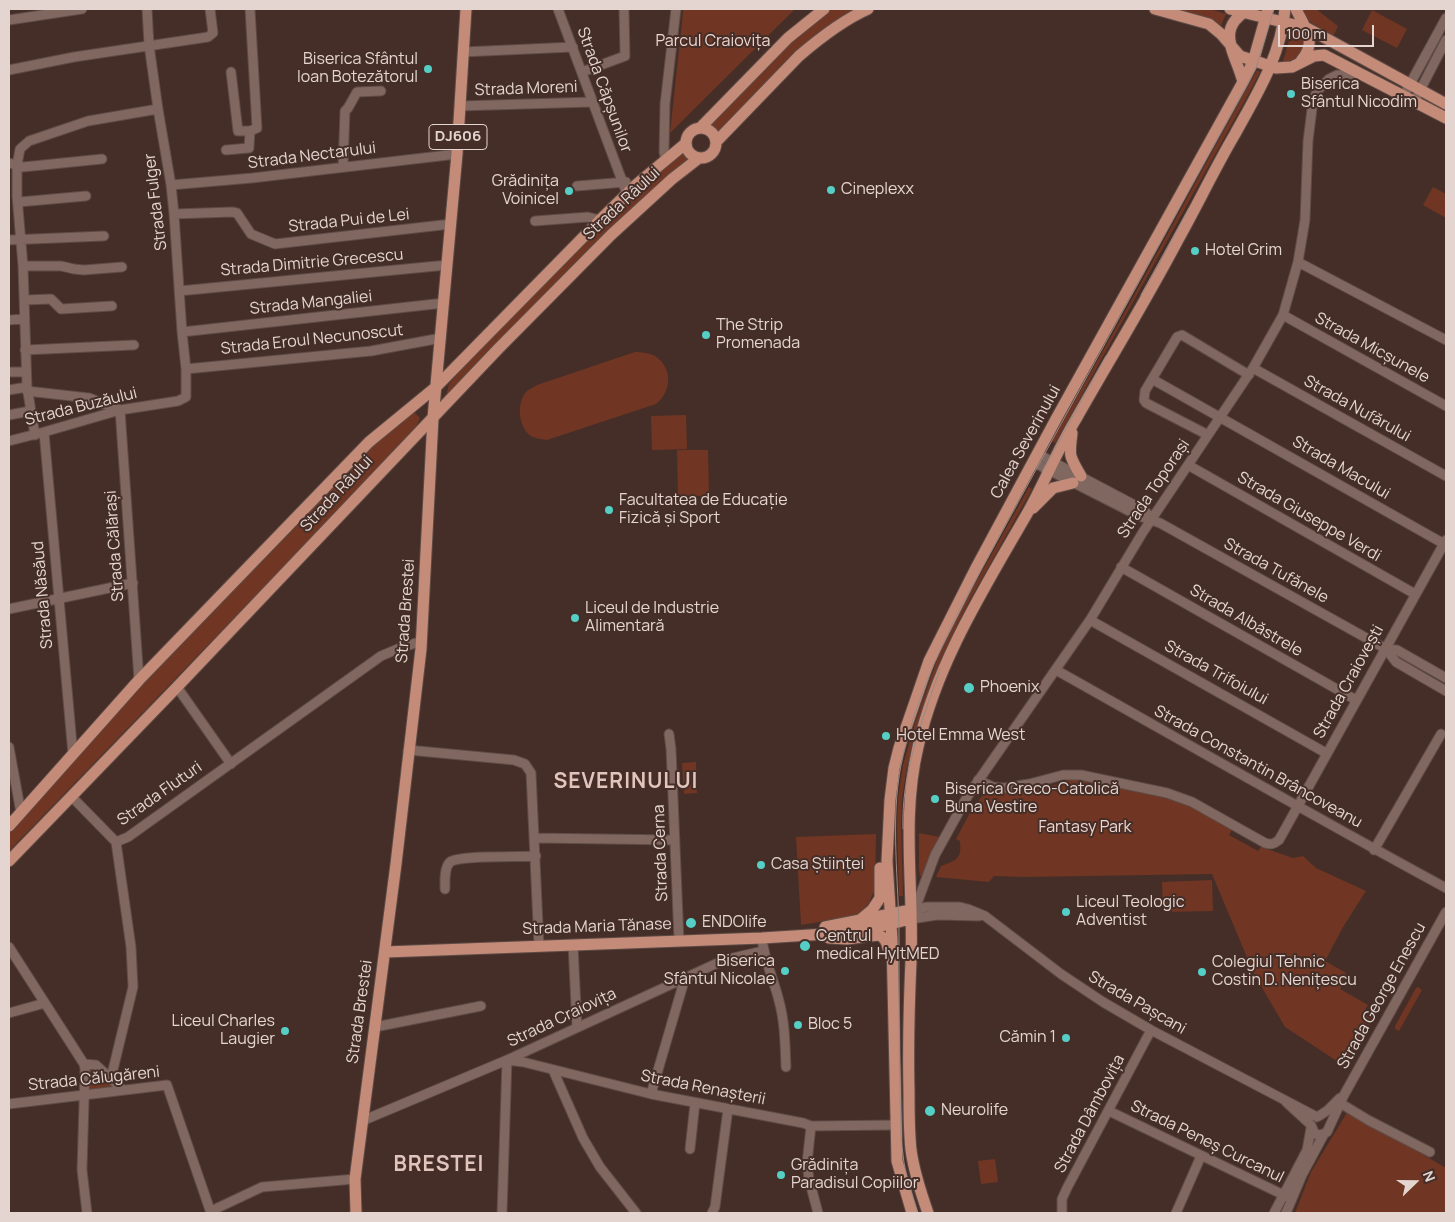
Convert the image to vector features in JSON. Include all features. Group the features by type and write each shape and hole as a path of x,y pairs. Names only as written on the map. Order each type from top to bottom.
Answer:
{"main road":[{"name":"Strada Brestei","path":"356,1213 355,1179 385,952 422,641 433,418 457,154 466,9"},
{"name":"Strada Râului","path":"9,826 139,680 369,442 436,387 600,220 637,184 685,144 686,137 690,132 700,128 788,38 824,9"},
{"name":"Strada Râului","path":"9,861 499,348 611,235 672,179 699,158 711,154 715,149 716,142 799,56 857,14 868,9"},
{"path":"1155,9 1209,24 1240,56 1253,62 1280,68 1296,65 1307,55 1310,46 1307,28 1296,9"},
{"path":"1230,9 1267,13 1284,22 1307,28 1446,104"},
{"name":"Calea Severinului","path":"928,1213 915,1171 910,1124 908,1033 912,913 908,810 914,764 923,727 950,654 1002,555 1027,513 1073,423 1166,263 1235,133 1262,88 1271,67 1284,22 1285,9"},
{"path":"1244,82 1229,35 1231,24 1236,18 1247,11"},
{"name":"Calea Severinului","path":"892,964 887,862 888,822 894,768 928,661 1035,458 1244,82 1253,62 1267,13"},
{"path":"1262,88 1269,81 1296,65 1314,56 1324,55 1415,100 1446,118"},
{"path":"700,128 710,131 716,142"},
{"path":"685,144 690,154 699,158"},
{"path":"1027,513 1041,502 1053,488 1077,480 1069,451 1073,423"},
{"path":"414,437 422,436 432,442"},
{"path":"860,920 872,910 880,898 880,847 888,822"},
{"name":"Strada Maria Tănase","path":"810,934 825,927 860,920 891,918 912,913"},
{"name":"Strada Maria Tănase","path":"385,952 826,934 868,928 891,918"},
{"path":"810,934 833,939 878,935 886,940 892,964 897,1161 912,1213"},
{"path":"377,1011 384,1001 390,962 395,957 409,950"}],"street":[{"path":"9,20 82,9"},
{"name":"Strada Fulger","path":"147,9 149,45 171,185 187,392"},
{"path":"9,70 74,57 205,38 213,33 210,9"},
{"path":"226,150 250,148 253,130 250,9 256,9"},
{"name":"Strada Căpșunilor","path":"558,9 627,194"},
{"path":"582,72 625,56 624,9"},
{"path":"666,160 664,152 665,104 676,9"},
{"path":"1415,100 1415,87 1446,18"},
{"path":"1404,95 1415,87 1446,40"},
{"path":"463,52 573,47"},
{"path":"231,72 238,131 253,130"},
{"name":"Strada Toporași","path":"912,913 935,855 978,780 1090,620 1121,567 1251,372 1283,316 1298,262 1305,220 1308,141 1313,100 1317,91 1329,79 1337,75 1362,74"},
{"path":"343,167 345,111 357,92 382,91"},
{"name":"Strada Moreni","path":"460,106 592,102"},
{"name":"Strada Năsăud","path":"73,755 58,598 39,434 30,411 27,389 23,266 13,164 20,149 38,138 88,121 158,109"},
{"name":"Strada Nectarului","path":"171,185 252,178 457,154"},
{"path":"13,164 23,167 102,159"},
{"path":"577,186 622,181 637,184"},
{"path":"15,198 86,196"},
{"name":"Strada Pui de Lei","path":"174,214 237,213 251,234 275,244 451,224"},
{"path":"535,221 588,217 600,220"},
{"path":"9,240 104,236"},
{"path":"1298,262 1446,340"},
{"name":"Strada Dimitrie Grecescu","path":"179,290 447,265"},
{"path":"23,266 61,266 74,270 122,267"},
{"path":"24,300 51,299 61,309 112,306"},
{"name":"Strada Mangaliei","path":"182,332 444,303"},
{"name":"Strada Micșunele","path":"1283,316 1446,406"},
{"path":"9,320 24,319"},
{"name":"Strada Nufărului","path":"1152,379 1177,337 1182,335 1446,476"},
{"name":"Strada Eroul Necunoscut","path":"186,368 371,351 441,338"},
{"path":"25,350 134,345"},
{"path":"9,372 26,372"},
{"path":"1152,379 1144,396 1146,403 1208,435"},
{"name":"Strada Macului","path":"1152,379 1446,543"},
{"path":"9,390 27,389 90,398 120,410"},
{"name":"Strada Buzăului","path":"9,441 120,410 178,401 186,397 187,392"},
{"name":"Strada Călărași","path":"120,410 139,680"},
{"path":"9,415 30,411"},
{"name":"Strada Tufănele","path":"1035,458 1077,480 1144,510 1152,520 1386,649"},
{"name":"Strada Giuseppe Verdi","path":"1188,466 1415,594"},
{"name":"Strada Craiovești","path":"978,780 993,787 1004,788 1063,775 1081,775 1122,783 1167,793 1192,802 1271,845 1279,840 1415,594 1446,543"},
{"name":"Strada Albăstrele","path":"1121,567 1356,700"},
{"path":"9,609 133,583"},
{"name":"Strada Trifoiului","path":"1090,620 1326,753"},
{"name":"Strada Fluturi","path":"111,1078 133,987 133,961 116,842 128,837 381,656 422,641"},
{"path":"1386,649 1398,650 1446,678"},
{"path":"1386,649 1396,662 1446,691"},
{"name":"Strada Constantin Brâncoveanu","path":"1056,670 1298,805 1374,850 1446,888"},
{"path":"177,687 231,764"},
{"name":"Strada Cerna","path":"669,734 679,941"},
{"path":"1374,850 1441,734"},
{"path":"9,747 21,813"},
{"path":"408,750 514,760 525,764 532,777 540,946"},
{"path":"71,796 116,842"},
{"path":"535,838 675,840"},
{"path":"445,889 446,870 448,864 452,861 470,858 536,856"},
{"name":"Strada George Enescu","path":"1286,1213 1342,1099 1446,912"},
{"name":"Strada Pașcani","path":"912,913 985,916 1061,974 1103,1002 1151,1030 1318,1117"},
{"path":"762,938 763,951 780,1002 785,1036 786,1067"},
{"path":"572,945 578,1027"},
{"path":"9,946 84,1064 82,1170 86,1213"},
{"name":"Strada Craiovița","path":"362,1121 507,1060 724,960 763,951"},
{"path":"651,1094 685,978"},
{"path":"9,1014 45,1003"},
{"path":"375,1027 480,1006"},
{"name":"Strada Dâmbovița","path":"1062,1213 1062,1199 1067,1188 1151,1030"},
{"path":"502,1213 507,1060"},
{"name":"Strada Renașterii","path":"507,1060 523,1062 651,1094 811,1126 896,1125"},
{"path":"84,1064 96,1065 122,1089"},
{"path":"553,1070 583,1138 600,1167 636,1213"},
{"name":"Strada Călugăreni","path":"9,1104 167,1084 211,1212"},
{"name":"Strada Pașcani","path":"1284,1099 1311,1127"},
{"path":"1342,1099 1368,1120 1430,1152"},
{"name":"Strada George Enescu","path":"1318,1117 1342,1099"},
{"path":"690,1150 695,1103"},
{"path":"712,1213 715,1207 728,1109"},
{"name":"Strada Peneș Curcanul","path":"1108,1111 1292,1199"},
{"path":"1274,1213 1307,1150 1311,1127 1313,1119 1318,1117 1325,1118 1327,1130 1318,1135 1311,1127"},
{"path":"811,1126 807,1163 809,1180 818,1213"},
{"path":"1176,1213 1201,1156"},
{"path":"211,1212 262,1187 355,1179"}],"green space":[{"name":"Parcul Craiovița","path":"683,9 795,9 670,133 682,22"},
{"path":"832,9 857,9 718,133 708,123 782,48"},
{"path":"1169,9 1210,9 1226,14 1220,28"},
{"path":"1302,9 1316,9 1338,26 1333,37 1309,21"},
{"path":"1372,10 1407,29 1397,48 1362,30"},
{"path":"1293,27 1304,34 1303,55 1291,61 1283,61"},
{"path":"1257,70 1260,72 1249,93 1055,443 1052,441"},
{"path":"681,150 688,160 445,400 449,384 487,339 602,223"},
{"path":"1433,187 1446,194 1446,218 1423,205"},
{"path":"635,352 655,356 665,367 668,380 667,386 665,393 656,404 547,440 531,436 523,427 520,408 523,396 527,391 537,385"},
{"path":"415,413 420,418 417,425 366,481 9,851 9,829 153,672 293,530 381,436 409,415"},
{"path":"686,415 687,449 652,450 651,416"},
{"path":"677,450 708,450 709,496 678,496"},
{"path":"1029,487 1032,489 967,605 941,658 918,725 907,766 902,799 903,896 899,896 898,799 903,765 915,723 938,657 964,604"},
{"path":"696,762 697,793 684,794 682,763"},
{"name":"Fantasy Park","path":"1064,779 1127,788 1173,800 1199,811 1232,830 1229,835 1258,851 1261,847 1293,858 1303,856 1316,868 1366,891 1343,927 1325,961 1346,973 1340,989 1368,1005 1363,1013 1373,1019 1346,1067 1285,1027 1254,974 1212,874 994,876 989,882 936,877 941,866 955,860 959,855 960,841 956,839 972,809 986,791 997,792 1017,789 1018,793 1064,783"},
{"path":"919,833 940,837 922,876 920,876 919,870"},
{"path":"876,834 875,888 869,903 857,916 801,925 796,837"},
{"path":"1212,880 1213,911 1163,912 1162,882"},
{"path":"1418,987 1422,990 1399,1031 1395,1029 1395,1026"},
{"path":"92,1068 112,1084 110,1089 89,1091 90,1070"},
{"path":"1348,1111 1446,1168 1446,1213 1295,1213 1311,1172"},
{"path":"995,1159 998,1182 981,1184 978,1161"}],"tram line":[{"path":"918,1213 905,1170 901,1140 899,917 896,852 898,786 901,765 912,723 935,662 963,603 1256,68 1274,9"},
{"path":"1141,295 1189,208"},
{"path":"1042,472 1106,356"},
{"path":"903,829 903,808 909,767 940,669"}],"place":[{"name":"Biserica Sfântul Ioan Botezătorul","path":"428,69"},
{"name":"Biserica Sfântul Nicodim","path":"1291,94"},
{"name":"Cineplexx","path":"831,190"},
{"name":"Grădinița Voinicel","path":"569,191"},
{"name":"Hotel Grim","path":"1195,251"},
{"name":"The Strip Promenada","path":"706,335"},
{"name":"Facultatea de Educație Fizică și Sport","path":"609,510"},
{"name":"Liceul de Industrie Alimentară","path":"575,618"},
{"name":"Phoenix","path":"969,688"},
{"name":"Hotel Emma West","path":"886,736"},
{"name":"Biserica Greco-Catolică Buna Vestire","path":"935,799"},
{"name":"Casa Științei","path":"761,865"},
{"name":"Liceul Teologic Adventist","path":"1066,912"},
{"name":"ENDOlife","path":"691,923"},
{"name":"Centrul medical HyltMED","path":"805,946"},
{"name":"Biserica Sfântul Nicolae","path":"785,971"},
{"name":"Colegiul Tehnic Costin D. Nenițescu","path":"1202,972"},
{"name":"Bloc 5","path":"798,1025"},
{"name":"Liceul Charles Laugier","path":"285,1031"},
{"name":"Cămin 1","path":"1066,1038"},
{"name":"Neurolife","path":"930,1111"},
{"name":"Grădinița Paradisul Copiilor","path":"781,1175"}],"district":[{"name":"SEVERINULUI","path":"626,782"},
{"name":"BRESTEI","path":"439,1165"}]}
